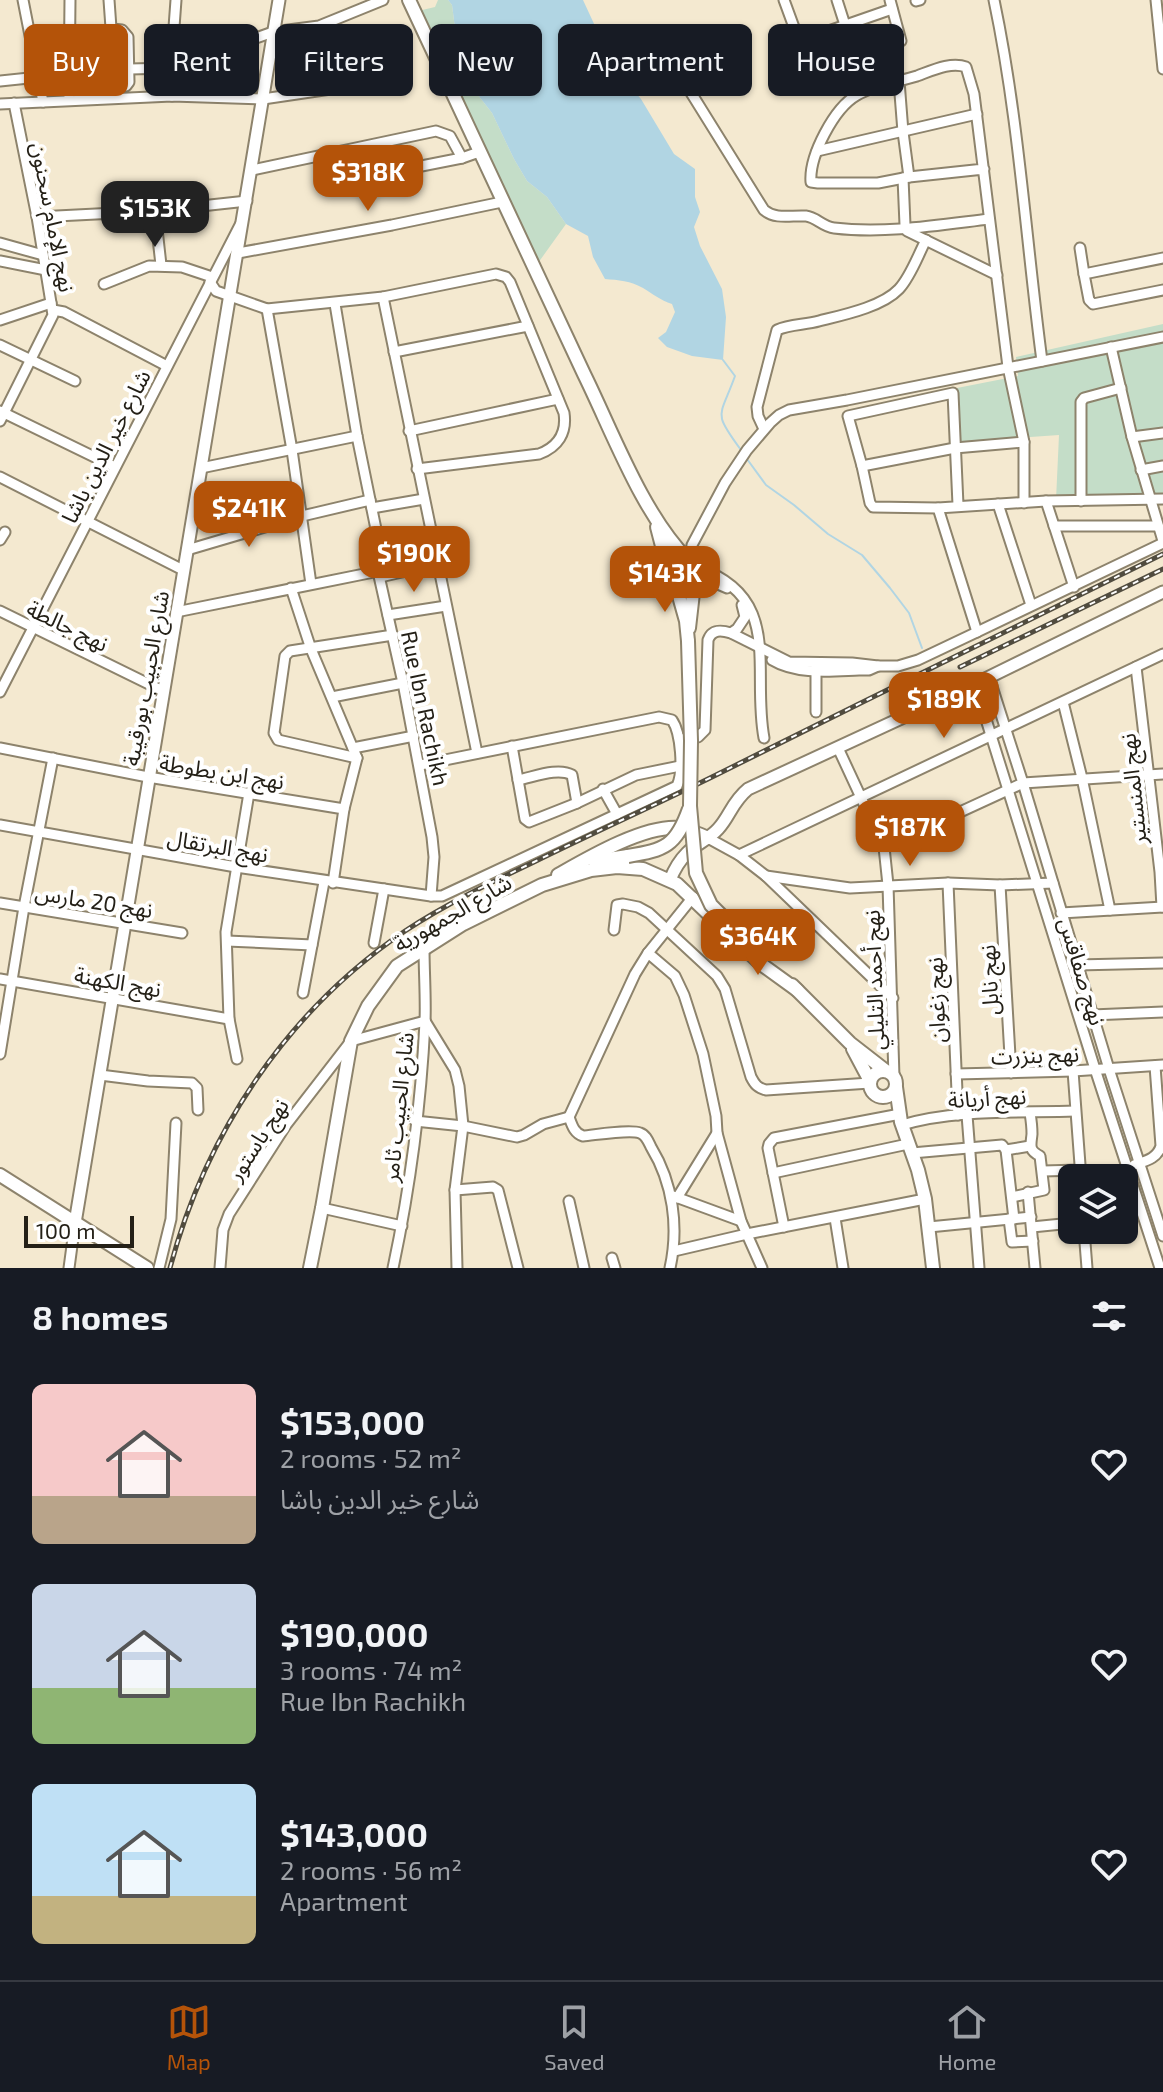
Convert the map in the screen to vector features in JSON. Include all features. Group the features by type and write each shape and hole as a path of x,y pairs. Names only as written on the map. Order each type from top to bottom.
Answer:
{"main road":[{"path":"409,0 502,202 652,513 693,571 692,616 688,636"},
{"path":"652,513 669,581 677,589 688,636 690,806 696,873 711,905 850,1043 892,1078 899,1120 925,1199 933,1268"},
{"path":"668,569 675,560 693,571"},
{"path":"677,589 683,590 693,571"},
{"path":"579,863 656,851 671,843 681,831 690,806"},
{"path":"542,885 579,863 633,837 658,829 678,828 708,838"},
{"name":"شارع الجمهورية","path":"310,1268 351,1041 368,1006 397,966 463,924 542,885 591,870 617,867 643,869 673,882 693,897 761,964 797,990"},
{"path":"850,1043 872,1091 899,1120"},
{"path":"870,1082 875,1074 892,1078"},
{"path":"880,1097 888,1096 892,1078"},
{"path":"0,1175 147,1268"},
{"path":"82,1227 93,1230 156,1268"}],"street":[{"path":"23,0 28,24"},
{"path":"69,24 70,0"},
{"path":"109,0 111,24"},
{"path":"174,24 176,0"},
{"name":"شارع الحبيب بورقيبة","path":"69,1268 82,1227 100,1075 124,923 279,0"},
{"path":"259,37 319,26 383,0"},
{"path":"784,0 793,24"},
{"path":"837,0 845,24"},
{"path":"994,0 1012,105 1042,361"},
{"path":"1156,0 1163,69"},
{"path":"847,24 891,4 896,24"},
{"path":"128,51 128,80"},
{"path":"904,79 962,65 966,67 971,81 1008,367 1024,442 1024,503"},
{"path":"130,69 144,68"},
{"path":"0,81 24,78"},
{"path":"42,96 43,102"},
{"path":"0,104 172,96 263,99 283,96"},
{"path":"693,96 769,214 808,216 831,228 907,229 989,219"},
{"path":"855,96 824,134 810,179 814,182 878,183 984,169"},
{"path":"900,96 907,229 997,275"},
{"name":"نهج الإمام سحنون","path":"1,415 53,315 14,103"},
{"path":"817,151 977,114"},
{"path":"252,170 436,131 450,136 462,158"},
{"path":"386,173 479,152"},
{"path":"37,217 155,211 247,201"},
{"path":"238,253 502,202"},
{"path":"155,211 161,265"},
{"name":"شارع خير الدين باشا","path":"0,692 243,219"},
{"path":"764,429 757,407 777,330 821,321 891,296 901,287 926,240"},
{"path":"0,243 43,255"},
{"path":"1080,248 1089,300 1093,304 1163,290"},
{"path":"1084,274 1163,258"},
{"path":"0,261 46,270"},
{"path":"104,284 149,266 161,265 182,267 212,277 225,270 233,282"},
{"path":"212,277 216,291 267,309 383,297 499,274 508,279 558,399 565,418 564,429 558,441 543,453 417,469"},
{"path":"383,297 477,753"},
{"name":"Rue Ibn Rachikh","path":"335,304 377,534 373,545 420,765 434,857 431,896"},
{"path":"0,320 52,306 167,366"},
{"path":"267,309 292,450 311,584"},
{"path":"394,352 528,326"},
{"path":"693,571 692,545 739,460 764,429 789,410 1163,337"},
{"path":"0,345 75,381"},
{"path":"679,738 698,737 704,733 708,640 715,631 731,633 759,648 784,667 869,670 878,666 904,665 1074,587 1163,542 1132,437 1111,347"},
{"path":"1081,501 1081,402 1084,398 1121,388"},
{"path":"958,505 952,393 849,415 873,507 938,508 1046,501 1163,499"},
{"path":"409,431 558,399"},
{"path":"1,415 115,467"},
{"path":"1132,437 1163,433"},
{"path":"201,468 357,436"},
{"path":"862,466 955,448 1024,442"},
{"path":"1141,470 1163,466"},
{"path":"0,477 183,570"},
{"path":"187,550 302,516 424,499"},
{"path":"1046,501 1074,587"},
{"path":"998,504 1031,605"},
{"path":"938,508 977,632"},
{"path":"1054,526 1158,526"},
{"path":"379,571 434,552"},
{"path":"176,612 379,571 437,564"},
{"path":"693,571 721,585 739,599 745,617 731,633"},
{"path":"693,571 725,581 740,594 755,621 764,738"},
{"path":"291,588 311,649 355,753 303,993"},
{"path":"673,882 688,852 720,827 732,806 748,789 975,684 1163,592"},
{"path":"388,615 446,606"},
{"name":"نهج جالطة","path":"0,611 163,691"},
{"path":"393,635 290,651 285,656 274,733 278,740 355,753 414,736"},
{"path":"739,855 1163,654"},
{"path":"816,666 816,712"},
{"name":"نهج المنستير","path":"1136,667 1158,824 1162,907"},
{"name":"نهج صفاقس","path":"989,677 1163,1236"},
{"path":"332,697 403,683"},
{"name":"نهج صفاقس","path":"975,684 1126,1164"},
{"path":"1063,702 1110,910"},
{"path":"420,765 659,717 672,720 679,738 680,779 677,786 446,895 431,896"},
{"path":"512,746 525,819 529,822 636,775 680,766"},
{"name":"نهج ابن بطوطة","path":"0,748 148,777 344,809"},
{"name":"نهج أحمد التليلي","path":"838,748 884,847 893,998 892,1078"},
{"path":"0,1054 53,758"},
{"path":"518,780 562,771 570,773 577,803"},
{"path":"884,847 1023,783 1163,774"},
{"path":"603,789 617,814"},
{"path":"237,1059 229,1019 226,932 249,793"},
{"name":"نهج البرتقال","path":"0,825 236,867 431,896"},
{"path":"708,838 739,855 766,876 893,998"},
{"path":"766,876 843,888 948,883 1053,883"},
{"name":"نهج زغوان","path":"948,883 956,1074 970,1148 979,1268"},
{"name":"نهج نابل","path":"1000,885 1011,1073"},
{"path":"374,943 384,889"},
{"path":"670,1268 674,1251 675,1197 645,1136 633,1131 583,1136 578,1134 569,1117 626,990 648,953 693,897"},
{"name":"نهج 20 مارس","path":"0,903 182,933"},
{"path":"614,930 617,905 643,909 722,982 746,1064 755,1084 766,1090 870,1082"},
{"path":"1061,913 1162,907"},
{"path":"227,941 312,945"},
{"name":"شارع الحبيب ثامر","path":"393,1268 402,1226 425,1021 424,948"},
{"path":"648,953 675,976 684,995 703,1054 717,1133 741,1221 762,1268"},
{"path":"1077,965 1163,963"},
{"name":"نهج الكهنة","path":"0,979 229,1019"},
{"path":"1092,1015 1163,1012"},
{"path":"351,1041 425,1021 455,1070 463,1126 455,1190 457,1268"},
{"name":"نهج باستور","path":"220,1268 223,1230 229,1214 286,1125 351,1041"},
{"path":"331,1065 346,1073"},
{"path":"1140,1163 1157,1155 1161,1146 1159,1065"},
{"name":"نهج بنزرت","path":"956,1074 1159,1065"},
{"path":"1073,1071 1080,1164"},
{"path":"100,1075 192,1083 197,1088 198,1110"},
{"name":"نهج أريانة","path":"773,1173 768,1148 774,1138 899,1120 1075,1111"},
{"path":"1012,1197 1044,1190 1040,1156 1033,1153 1030,1146 1030,1113"},
{"path":"415,1121 463,1126 517,1137 543,1124 569,1117"},
{"path":"156,1268 171,1219 176,1123"},
{"path":"675,1197 717,1133"},
{"path":"784,1227 773,1173 910,1148 1002,1145 1006,1150 1012,1197 1012,1242 1033,1241"},
{"path":"1006,1150 1030,1146"},
{"path":"1043,1171 1058,1172"},
{"path":"455,1190 493,1187 498,1190 518,1268"},
{"path":"1028,1192 1035,1268"},
{"path":"675,1197 741,1221"},
{"path":"674,1251 925,1199"},
{"path":"569,1201 584,1266 572,1268"},
{"name":"نهج صفاقس","path":"1138,1201 1160,1268"},
{"path":"322,1208 402,1226"},
{"path":"835,1218 843,1268"},
{"path":"929,1227 1012,1219 1058,1223"},
{"path":"82,1227 136,1268"},
{"path":"1085,1244 1087,1268"}],"green space":[{"path":"438,0 448,0 452,5 454,24 429,24 429,36 418,11 435,7"},
{"path":"456,96 479,96 492,113 527,181 547,197 566,224 533,270"},
{"path":"1163,324 1163,497 1056,500 1059,435 959,442 957,388 1018,376 1016,357"}],"water":[{"path":"448,0 583,0 594,24 558,24 558,96 638,96 674,154 695,169 695,197 700,212 694,227 722,289 726,317 723,360 692,356 667,347 658,338 666,332 675,312 672,304 634,284 605,279 593,257 588,236 566,224 547,197 527,181 492,113 479,96 542,96 542,24 454,24 452,5"}],"waterway":[{"path":"723,360 735,376 723,408 722,421 741,450"},
{"path":"747,459 766,485 828,534 862,555 909,613 922,648"}],"railway":[{"path":"170,1268 205,1169 229,1122 257,1078 289,1036 324,998 405,931 485,886 1163,554"},
{"path":"960,667 1163,569"}]}
